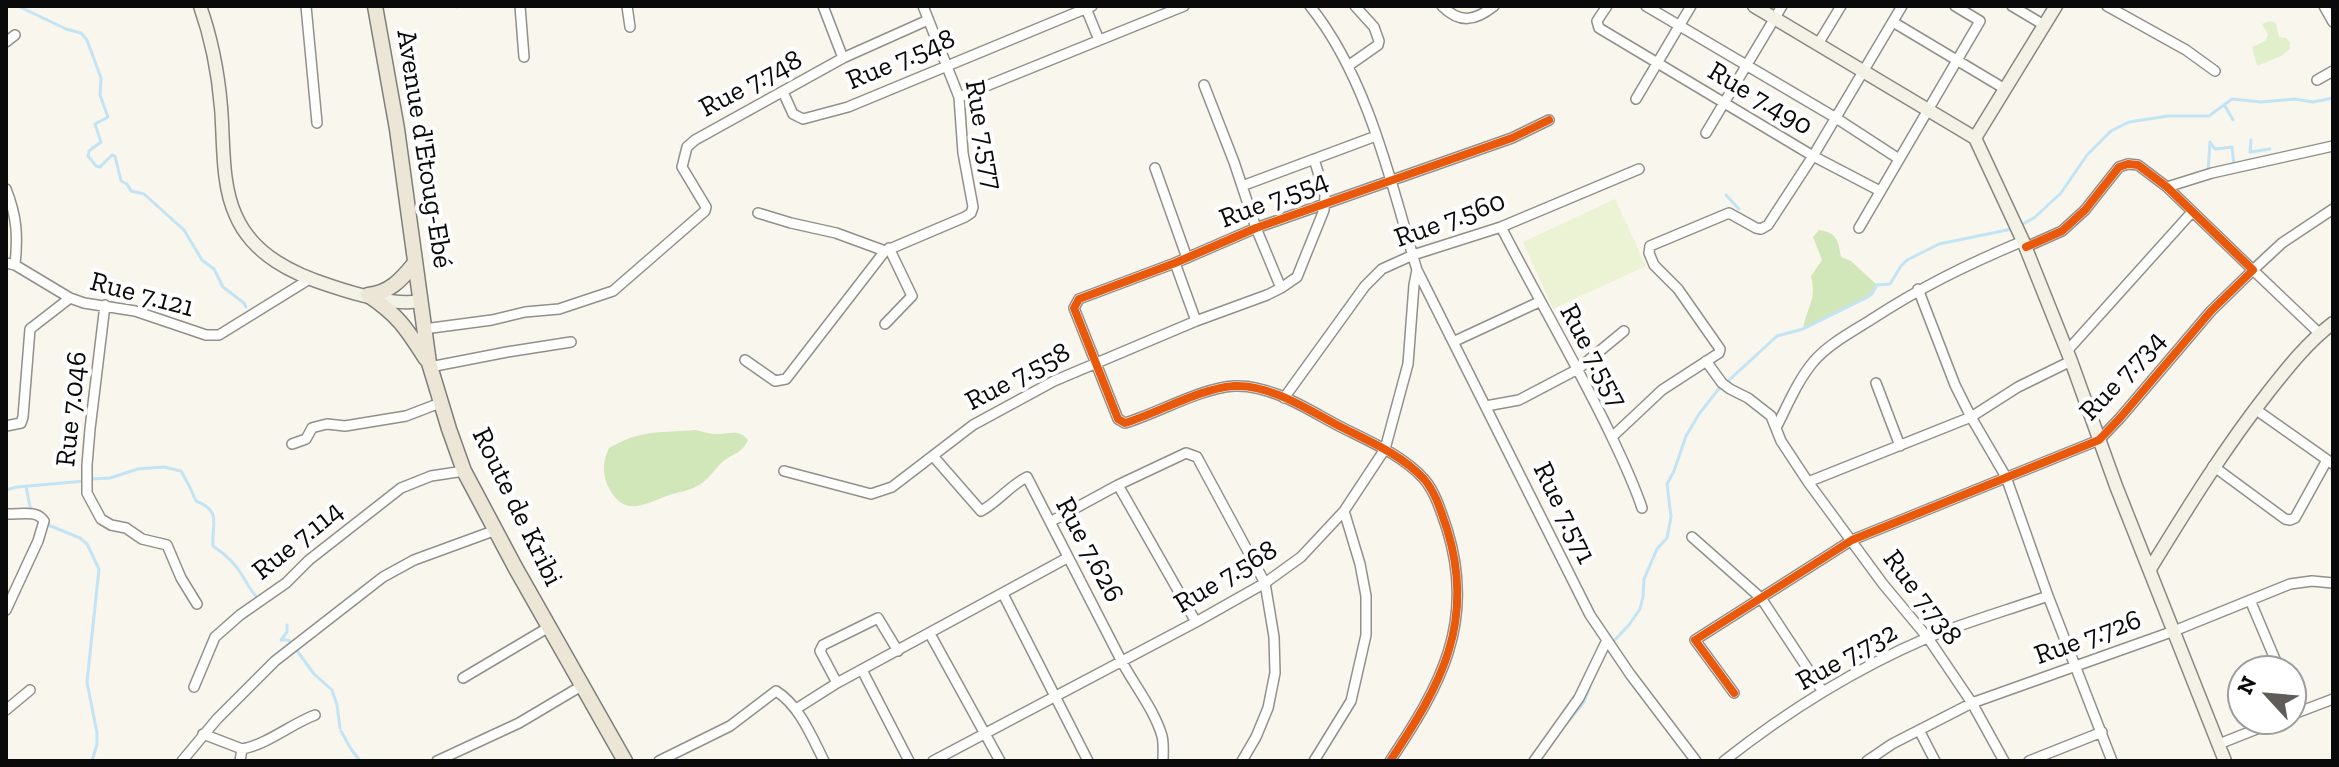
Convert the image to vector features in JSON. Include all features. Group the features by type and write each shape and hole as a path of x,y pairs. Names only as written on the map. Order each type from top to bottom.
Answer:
{"main road":[{"path":"200,6 212,42 234,213 249,236 284,268 308,280 399,302 420,301"},
{"name":"Avenue d'Etoug-Ebé","path":"375,6 397,129 420,301"},
{"path":"1754,6 1975,138 2025,244 2225,761"},
{"path":"1975,138 2056,6"},
{"path":"368,295 380,294 400,281 414,264"},
{"path":"368,295 401,321 429,365"},
{"name":"Route de Kribi","path":"420,301 429,365 464,471 625,761"},
{"path":"2150,569 2213,466 2255,409 2293,360 2333,323"}],"street":[{"path":"306,6 317,123"},
{"path":"520,6 524,57"},
{"path":"627,6 630,27"},
{"path":"823,6 843,58"},
{"name":"Rue 7.577","path":"887,250 965,217 973,207 963,153 959,97 923,6"},
{"path":"959,97 1184,6"},
{"name":"Rue 7.568","path":"933,761 1265,583 1301,557 1344,511 1385,449 1408,364 1417,270 1391,179 1348,66 1332,34 1310,6"},
{"path":"1348,66 1378,45 1379,41 1374,27 1355,6"},
{"path":"1442,6 1461,18 1475,18 1494,6"},
{"name":"Rue 7.490","path":"1607,6 1597,21 1599,28 1813,156 1902,6"},
{"path":"1646,6 1836,118 1899,159"},
{"path":"1636,99 1691,6"},
{"path":"1706,133 1782,6"},
{"path":"1818,44 1841,6"},
{"path":"1859,228 1980,21 1955,6"},
{"path":"2012,6 2044,25"},
{"path":"2107,6 2186,50 2215,71"},
{"path":"2324,6 2333,22"},
{"path":"1088,7 1099,40"},
{"name":"Rue 7.548","path":"783,92 793,114 803,119 848,107 1088,7"},
{"name":"Rue 7.748","path":"424,329 559,309 613,291 707,209 682,167 687,147 695,140 843,58 928,20"},
{"path":"1893,22 2005,89"},
{"path":"6,42 15,35"},
{"path":"2317,80 2333,71"},
{"path":"1204,85 1281,288"},
{"name":"Rue 7.554","path":"1095,362 1075,312 1075,303 1256,228 1501,142 1549,120"},
{"path":"1242,186 1376,136"},
{"path":"2167,187 2212,173 2333,146"},
{"path":"1612,437 1662,390 1718,355 1720,349 1678,289 1654,265 1649,253 1650,246 1729,213 1761,229 1768,225 1813,156 1880,191"},
{"path":"1314,159 1325,203"},
{"path":"1777,426 1803,375 1831,345 1918,289 1961,267 2047,239 2070,224 2119,167 2128,164 2138,165 2167,187 2319,333"},
{"path":"1155,168 1187,258"},
{"name":"Rue 7.560","path":"1284,398 1365,286 1382,269 1413,255 1501,227 1639,169"},
{"path":"6,189 18,242 10,264"},
{"name":"Rue 7.558","path":"784,471 871,494 892,487 973,425 1054,381 1281,288 1297,277 1319,227 1325,203"},
{"name":"Rue 7.734","path":"1734,693 1695,640 1852,540 2099,440 2211,311 2282,243 2333,209"},
{"path":"1808,482 1971,417 2069,356 2192,212"},
{"path":"758,213 887,250 912,296 885,324"},
{"name":"Rue 7.557","path":"1501,227 1632,476 1642,508"},
{"path":"745,360 775,381 786,379 887,250"},
{"path":"1175,263 1196,321"},
{"name":"Rue 7.121","path":"10,264 70,298 135,311 206,335 219,335 308,280"},
{"name":"Rue 7.571","path":"1417,270 1590,615 1696,761"},
{"path":"1918,289 1944,359 1971,417 2006,477 2112,761"},
{"path":"6,426 21,423 23,417 30,329 70,298"},
{"path":"1455,341 1539,302"},
{"name":"Rue 7.046","path":"105,305 90,429 87,493 101,519 126,528 142,539 167,545 181,578 197,604"},
{"path":"1486,406 1519,400 1578,369 1624,331"},
{"path":"429,365 571,342"},
{"name":"Rue 7.738","path":"1706,361 1722,383 1765,410 1777,426 1781,441 1808,482 1883,584 1928,638 1972,703 2004,761"},
{"path":"1095,362 1118,419 1125,423 1218,388 1251,387 1284,398 1385,449 1424,479 1439,505 1456,563 1458,591 1455,626 1450,651 1438,680 1390,761"},
{"path":"1876,383 1900,446"},
{"path":"292,444 306,439 315,427 327,424 345,426 401,417 440,403"},
{"path":"2213,466 2285,519 2295,518 2330,462 2255,409"},
{"path":"1050,522 1186,453 1197,457 1265,583 1274,637 1275,673 1268,708 1242,761"},
{"name":"Rue 7.626","path":"933,456 981,511 992,505 1012,485 1027,477 1155,720 1163,739 1163,761"},
{"name":"Rue 7.114","path":"194,687 215,637 240,615 286,583 309,560 401,488 431,476 464,471"},
{"path":"1118,485 1196,622"},
{"path":"1314,761 1351,701 1366,635 1366,596 1344,511"},
{"path":"6,514 34,514 44,521 6,610"},
{"path":"182,761 203,734 275,661 387,574 414,560 496,530"},
{"path":"1692,537 1761,598 1823,692"},
{"path":"796,709 837,683 1067,558"},
{"name":"Rue 7.726","path":"1867,761 1892,744 1972,703 2174,631 2290,584 2312,581 2333,583"},
{"path":"1003,594 1088,761"},
{"name":"Rue 7.732","path":"1724,761 1759,733 1840,682 1928,638 2048,596"},
{"path":"2250,600 2273,655"},
{"path":"837,683 820,651 823,645 878,618 898,651"},
{"path":"463,678 549,627"},
{"path":"930,634 1000,761"},
{"path":"1534,761 1579,698 1607,640"},
{"path":"862,670 909,761"},
{"path":"437,761 519,723 583,685"},
{"path":"6,710 30,690"},
{"path":"659,761 730,726 776,691 796,709 824,761"},
{"path":"2307,709 2333,699"},
{"path":"203,734 242,749 315,715"},
{"path":"1919,730 1935,761"},
{"path":"2029,761 2102,732"},
{"path":"2219,744 2242,735"},
{"path":"240,761 242,749"}],"green space":[{"path":"2270,21 2276,23 2279,37 2290,42 2290,49 2257,66 2252,47 2265,41 2268,34 2262,24"},
{"path":"1615,199 1646,266 1553,309 1523,242"},
{"path":"1819,230 1833,235 1841,257 1851,261 1877,285 1866,298 1803,329 1812,298 1811,276 1822,260 1813,237"},
{"path":"696,430 714,434 738,433 748,440 741,450 721,463 695,487 637,506 623,504 616,499 604,474 609,448 642,435"}],"waterway":[{"path":"18,6 81,33 87,40 101,78 100,95 108,117 95,124 101,142 89,151 88,156 100,167 112,155 115,156 121,181 131,191 144,194 184,230 202,260 214,269 223,287 246,307"},
{"path":"2019,226 2034,218 2061,193 2087,155 2111,131 2129,122 2168,116 2209,116 2232,99 2313,102 2333,98"},
{"path":"2225,106 2233,120"},
{"path":"2251,140 2250,152 2270,149"},
{"path":"2208,172 2210,142 2215,149 2232,147 2234,165"},
{"path":"1726,195 1739,209"},
{"path":"1727,382 1777,336 1803,329 1866,298 1877,285 1890,284 1907,260 1939,244 2012,229"},
{"path":"1611,644 1640,609 1644,579 1657,549 1667,538 1671,517 1667,484 1686,436 1721,386"},
{"path":"91,479 110,478 138,469 164,467 181,471 196,501 213,514 213,546 233,563 258,598"},
{"path":"6,490 85,481"},
{"path":"26,486 30,507 35,512"},
{"path":"46,524 80,538 87,544 99,569 87,682 97,733 92,761"},
{"path":"287,625 287,632 281,640 292,643"},
{"path":"295,648 314,674 332,690 340,728"},
{"path":"1567,723 1584,702 1590,686"},
{"path":"341,731 360,761"}],"cycle path":[{"path":"1390,761 1438,679 1455,623 1458,594 1455,563 1443,516 1428,484 1415,470 1385,449 1262,389 1221,388 1125,423 1118,419 1074,308 1079,299 1256,228 1512,138 1549,120"},
{"path":"1734,693 1695,640 1852,540 2099,440 2211,311 2253,270 2167,187 2138,165 2119,167 2085,210 2062,231 2026,247"}]}
